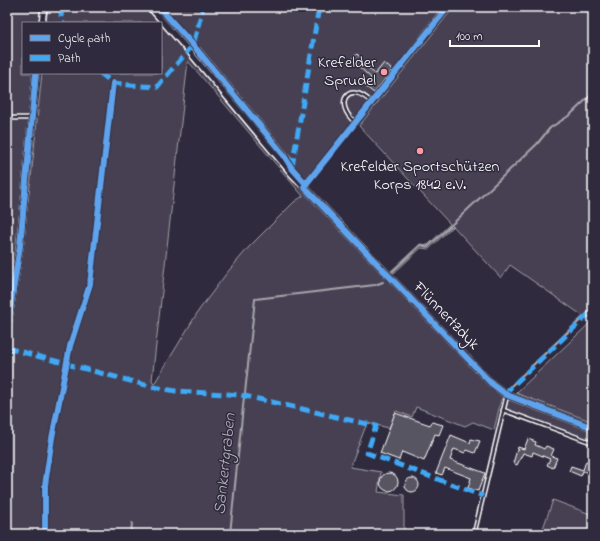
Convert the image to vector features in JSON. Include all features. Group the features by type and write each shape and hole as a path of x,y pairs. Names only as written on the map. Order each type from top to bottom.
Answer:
{"street":[{"path":"42,22 44,7"},
{"name":"Flünnertzdyk","path":"150,7 291,173 491,383 507,395 593,428"},
{"path":"7,329 20,246 36,74"}],"lane":[{"path":"355,122 346,112 344,103 346,97 352,93 358,92 365,95 371,102"},
{"path":"7,118 31,118"},
{"path":"474,534 507,395"},
{"path":"503,410 593,443"}],"shaded area":[{"path":"7,7 44,7 42,22 22,22 22,74 36,74 10,295 7,295"},
{"path":"48,7 153,7 196,43 162,7 319,7 321,13 322,7 442,7 374,96 305,180 296,171 290,156 200,47 192,60 306,195 486,383 503,397 494,430 473,422 465,426 416,407 412,417 396,411 389,428 367,423 350,467 381,472 378,492 404,495 404,534 7,534 7,359 31,178 42,74 162,74 162,22 46,22","holes":["188,61 303,196 294,202 249,247 226,274 199,310 154,384 152,380"]},
{"path":"454,7 593,7 593,309 508,389 583,316 510,265 501,278 453,226 429,249 421,248 394,273 391,271 420,244 428,245 450,224 359,126"},
{"path":"593,320 593,422 516,393"},
{"path":"509,400 593,432 593,442 504,408 506,402"},
{"path":"553,500 593,515 593,534 541,534"}],"building":[{"name":"Krefelder Sprudel","path":"357,54 362,59 360,61 375,74 384,63 392,70 374,93 365,86 371,78 351,59"},
{"path":"395,413 430,425 432,422 443,425 439,435 435,434 424,461 402,452 399,460 380,453"},
{"path":"451,435 470,443 471,439 480,441 475,453 467,450 465,453 454,449 450,460 485,473 478,491 468,488 471,478 445,468 442,475 436,473"},
{"path":"528,439 536,442 535,445 544,449 546,446 554,449 551,456 557,458 553,468 547,465 550,459 533,452 532,456 523,453 517,465 513,463 518,447 524,449"},
{"path":"586,461 593,464 593,475 583,471 581,476 569,471 571,466 583,470"},
{"path":"389,473 395,476 398,482 395,488 389,491 383,488 380,482 383,476"},
{"path":"412,478 417,480 419,485 417,490 412,492 407,490 405,485 407,480"}],"waterway":[{"name":"Sankertgraben","path":"393,271 421,245 428,247 537,144 550,128 570,115 593,93"},
{"name":"Sankertgraben","path":"245,393 255,299 375,285 383,282"},
{"path":"508,389 593,308"},
{"name":"Sankertgraben","path":"230,534 244,397"},
{"path":"131,534 132,523"}],"marked path":[{"path":"62,7 61,17 63,22"},
{"path":"101,74 113,83 157,87 193,45 203,7"},
{"path":"292,167 319,7"},
{"path":"507,395 508,390 593,310"},
{"path":"7,348 153,387 176,391 241,395 376,426 367,453 483,496"}],"cycle path":[{"path":"159,7 193,45 306,184 448,7"},
{"path":"7,329 20,246 36,74"},
{"path":"45,534 45,485 52,438 70,346 90,284 113,83"},
{"path":"304,187 491,383 507,395 593,428"}],"place":[{"name":"Krefelder Sprudel","path":"384,72"},
{"name":"Krefelder Sportschützen Korps 1842 e.V.","path":"420,151"}]}
